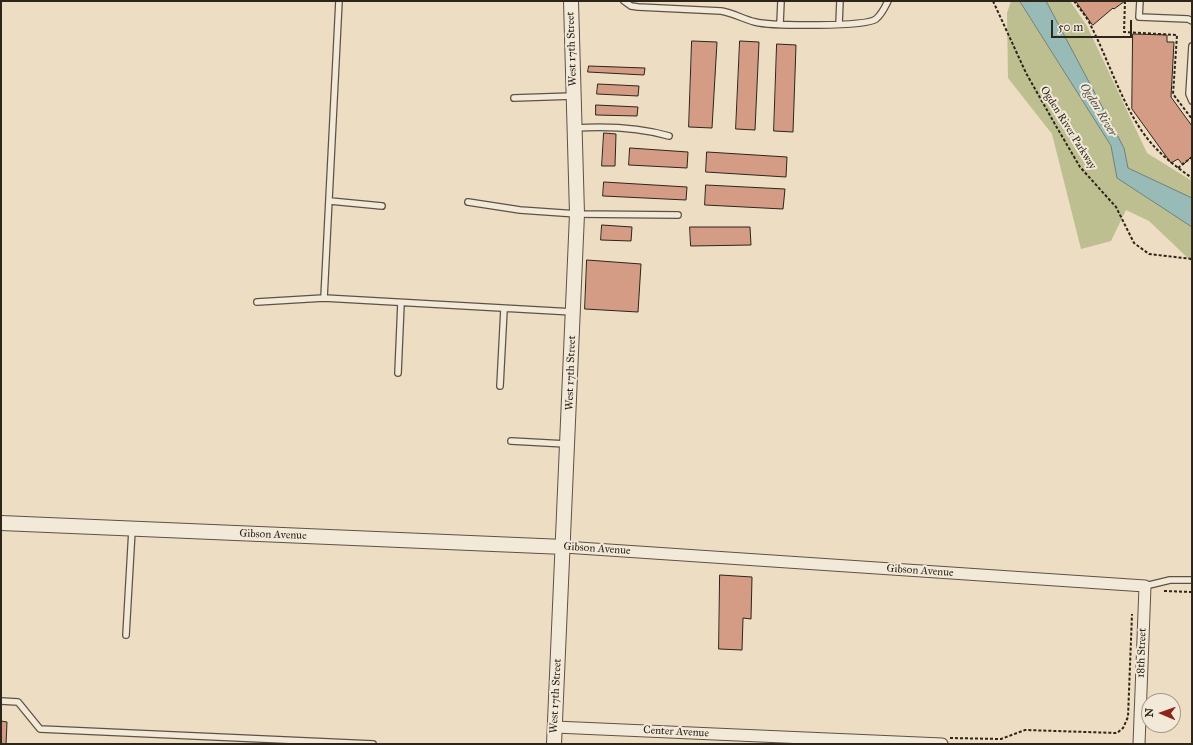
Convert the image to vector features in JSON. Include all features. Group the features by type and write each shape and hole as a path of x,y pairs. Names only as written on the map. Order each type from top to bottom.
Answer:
{"street":[{"name":"West 17th Street","path":"554,744 578,214 571,1"},
{"name":"Gibson Avenue","path":"1,523 132,530 564,547 1145,591"},
{"name":"18th Street","path":"1139,744 1145,591"},
{"name":"Center Avenue","path":"555,727 945,741"}],"lane":[{"path":"324,298 339,1"},
{"path":"624,1 631,6 638,7 721,11 732,13 756,22 780,24 866,23 876,19 884,10 888,1"},
{"path":"780,24 781,1"},
{"path":"839,24 840,1"},
{"path":"1140,1 1139,17 1192,21"},
{"path":"1192,46 1190,94 1192,101"},
{"path":"514,98 574,96"},
{"path":"574,128 605,126 650,130 669,136"},
{"path":"330,201 382,206"},
{"path":"468,202 520,210 578,214 678,215"},
{"path":"256,302 324,298 573,312"},
{"path":"398,373 401,303"},
{"path":"500,386 504,309"},
{"path":"511,441 568,444"},
{"path":"126,635 132,530"},
{"name":"Gibson Avenue","path":"1145,591 1170,580 1192,580"},
{"path":"1,701 18,702 40,729 373,744"}],"path":[{"name":"Ogden River Parkway","path":"993,1 1026,73 1076,161 1116,207 1134,243 1149,254 1192,259"},
{"path":"1074,1 1091,25 1131,112 1142,131 1151,144 1178,168 1192,178"},
{"path":"1125,1 1124,32 1176,35 1173,94 1192,119"},
{"path":"1178,168 1192,158"},
{"path":"945,741 1001,739 1025,730 1117,733 1123,728 1128,717 1131,620 1136,604 1145,591 1192,592"}],"green space":[{"path":"1011,1 1020,1 1111,146 1117,178 1192,227 1192,262 1149,221 1126,210 1111,241 1081,249 1052,134 1008,78 1007,13"},
{"path":"1046,1 1070,1 1087,26 1147,153 1192,181 1192,198 1128,168 1124,148"}],"water":[{"name":"Ogden River","path":"1020,1 1046,1 1124,148 1128,168 1192,198 1192,227 1117,178 1111,146"}],"building":[{"path":"1076,1 1125,1 1114,9 1113,8 1093,25"},
{"path":"1133,34 1167,35 1167,42 1174,42 1171,97 1192,126 1192,156 1183,165 1178,159 1171,163 1132,109"},
{"path":"692,41 717,42 712,128 689,127"},
{"path":"740,41 759,42 755,130 736,129"},
{"path":"777,44 796,45 793,132 774,131"},
{"path":"589,66 645,68 644,75 588,72"},
{"path":"598,84 639,86 638,96 597,94"},
{"path":"596,105 638,107 637,116 596,115"},
{"path":"604,133 616,134 615,166 602,166"},
{"path":"630,148 688,152 687,168 629,165"},
{"path":"707,152 787,157 786,177 706,172"},
{"path":"604,182 687,187 686,200 603,196"},
{"path":"706,185 785,189 783,209 705,205"},
{"path":"602,225 632,227 631,241 601,240"},
{"path":"690,227 750,227 751,245 691,246"},
{"path":"587,260 641,264 638,312 585,309"},
{"path":"720,575 752,577 751,619 743,618 742,650 719,649"},
{"path":"1,721 7,722 6,744 1,744"}]}
